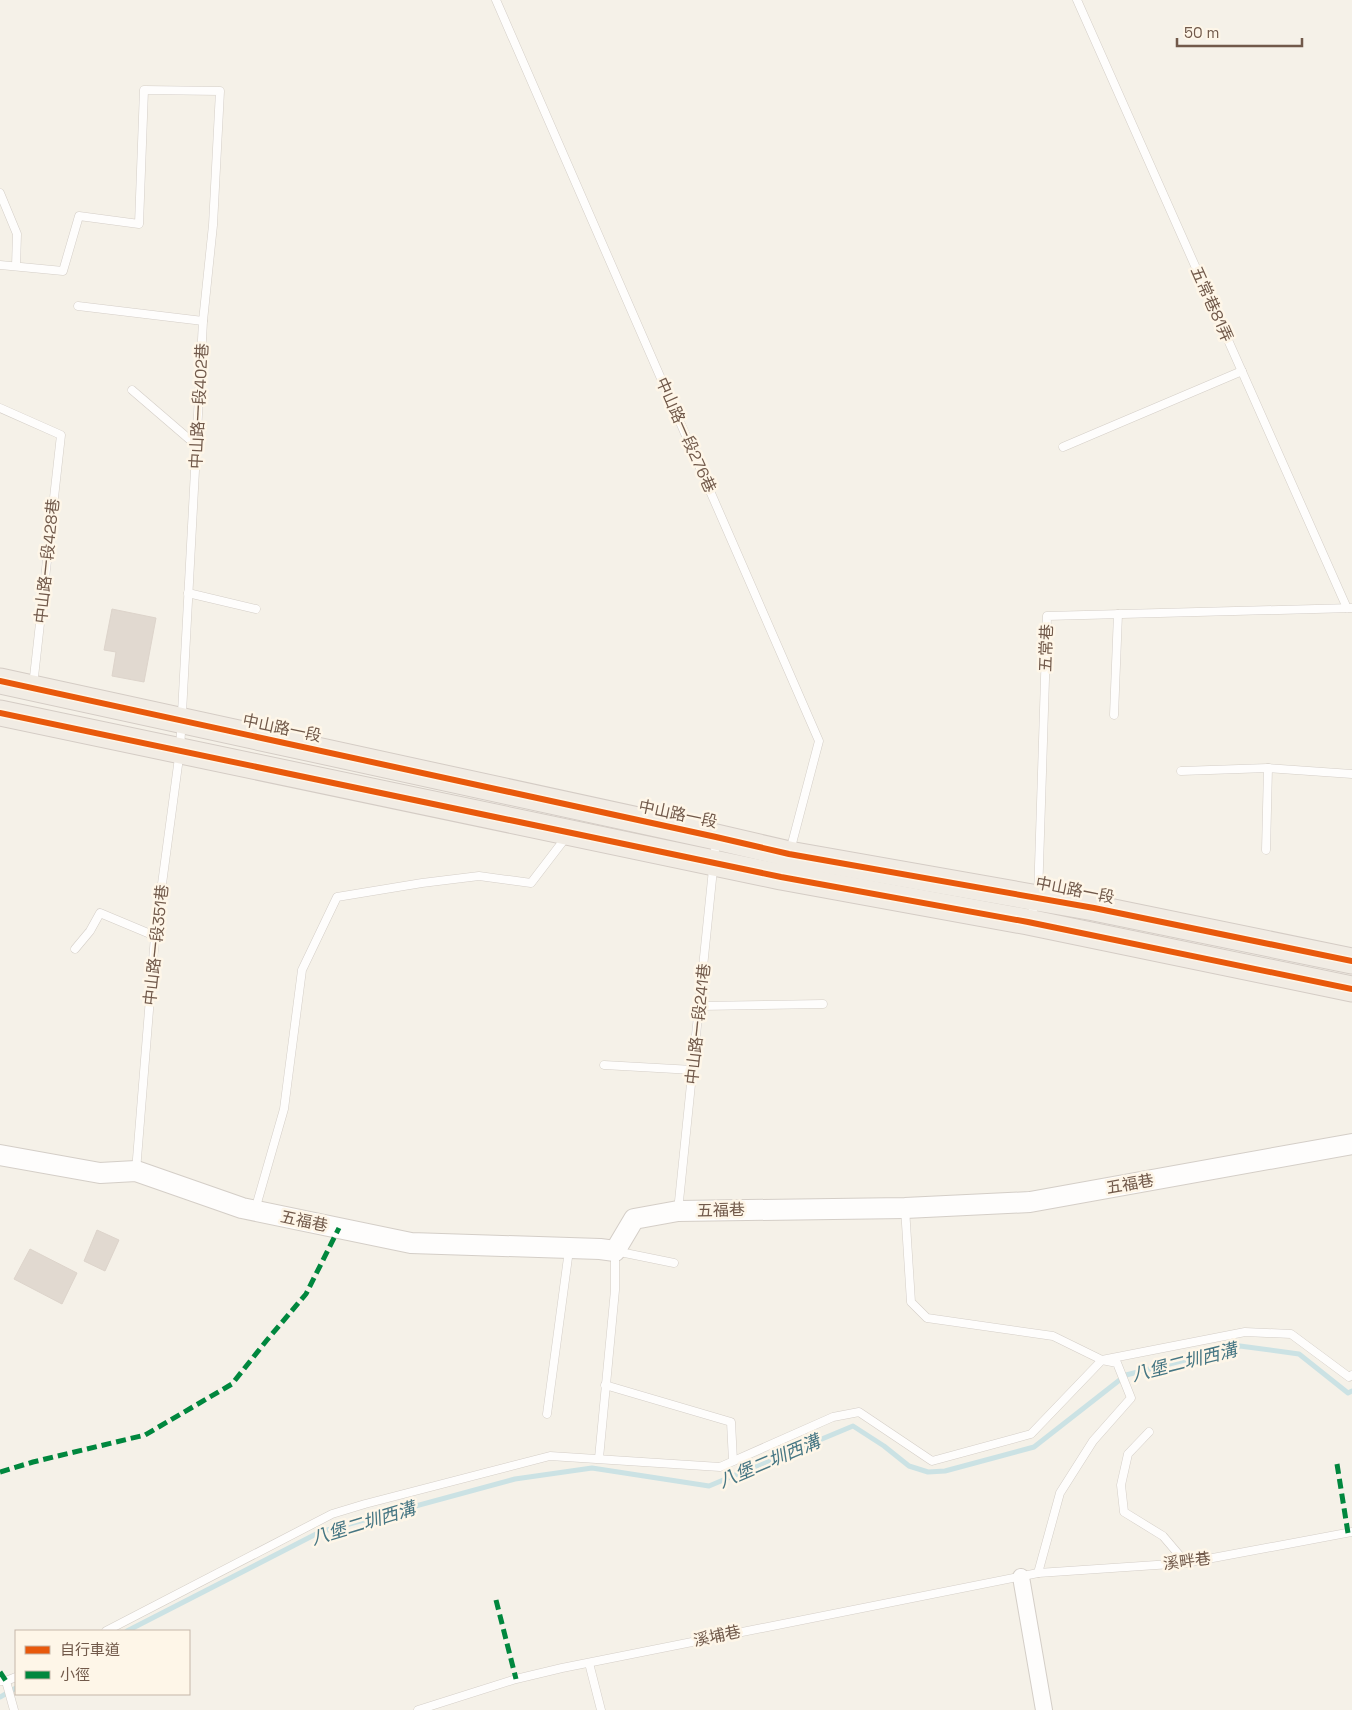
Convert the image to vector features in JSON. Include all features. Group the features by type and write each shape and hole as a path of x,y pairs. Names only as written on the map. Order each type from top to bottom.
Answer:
{"main road":[{"name":"中山路一段","path":"0,681 716,836 785,865 1028,922 1352,988"},
{"name":"中山路一段","path":"0,713 713,863 785,865 1038,897 1352,961"}],"street":[{"name":"五福巷","path":"0,1155 100,1172 136,1171 242,1208 411,1243 615,1251 634,1219 678,1211 905,1208 1030,1202 1352,1144"},
{"path":"1021,1577 1044,1710"}],"lane":[{"name":"中山路一段276巷","path":"496,0 819,741 785,865"},
{"name":"五常巷81弄","path":"1077,0 1349,608"},
{"name":"中山路一段402巷","path":"16,266 63,271 79,216 139,224 144,90 220,92 213,225 203,321 182,720"},
{"path":"0,193 16,234 16,266 0,265"},
{"path":"78,306 203,321"},
{"path":"1063,447 1242,371"},
{"path":"132,390 196,444"},
{"name":"中山路一段428巷","path":"0,408 61,435 33,688"},
{"path":"188,593 256,609"},
{"name":"五常巷","path":"1028,922 1038,897 1047,616 1349,608"},
{"path":"1114,715 1118,614"},
{"name":"中山路一段351巷","path":"136,1171 155,936 180,750 182,720"},
{"path":"1266,850 1268,768"},
{"path":"1181,771 1268,768 1352,774"},
{"path":"254,1211 284,1108 302,970 337,897 479,876 531,883 570,832"},
{"name":"中山路一段241巷","path":"678,1211 716,836"},
{"path":"75,949 90,931 100,912 155,936"},
{"path":"700,1006 823,1004"},
{"path":"604,1065 693,1070"},
{"path":"905,1208 911,1302 928,1318 1053,1336 1102,1360 1117,1363 1131,1398 1093,1441 1060,1493 1038,1573"},
{"path":"547,1414 569,1248"},
{"path":"599,1458 615,1290 615,1251 674,1263"},
{"path":"108,1630 332,1514 550,1456 720,1467 833,1417 859,1412 932,1461 1031,1434 1102,1360 1245,1332 1290,1334 1349,1376 1352,1375"},
{"path":"605,1385 731,1422 733,1461"},
{"path":"1149,1432 1128,1454 1121,1486 1124,1512 1163,1536 1186,1563"},
{"name":"溪畔巷","path":"1021,1577 1038,1573 1186,1563 1352,1532"},
{"name":"溪埔巷","path":"418,1710 516,1679 764,1627 1021,1577"},
{"path":"589,1663 601,1710"},
{"path":"14,1710 3,1681 15,1677"}],"building":[{"path":"112,609 156,618 144,682 112,676 116,652 104,650"},
{"path":"97,1230 119,1240 105,1271 84,1261"},
{"path":"30,1249 77,1273 62,1304 14,1279"}],"waterway":[{"name":"八堡二圳西溝","path":"129,1630 320,1532 515,1479 592,1468 709,1486 853,1426 884,1446 909,1466 928,1472 945,1471 1034,1447 1126,1375 1240,1346 1299,1354 1348,1393 1352,1391"},
{"name":"八堡二圳西溝","path":"0,1697 15,1689"}],"marked path":[{"path":"0,1472 33,1462 145,1435 232,1384 306,1294 339,1228"},
{"path":"1337,1464 1348,1533"},
{"path":"496,1600 516,1679"},
{"path":"0,1672 6,1681"}],"cycle path":[{"path":"0,681 789,854 1094,908 1352,961"},
{"path":"0,713 781,877 1028,922 1352,989"}]}
